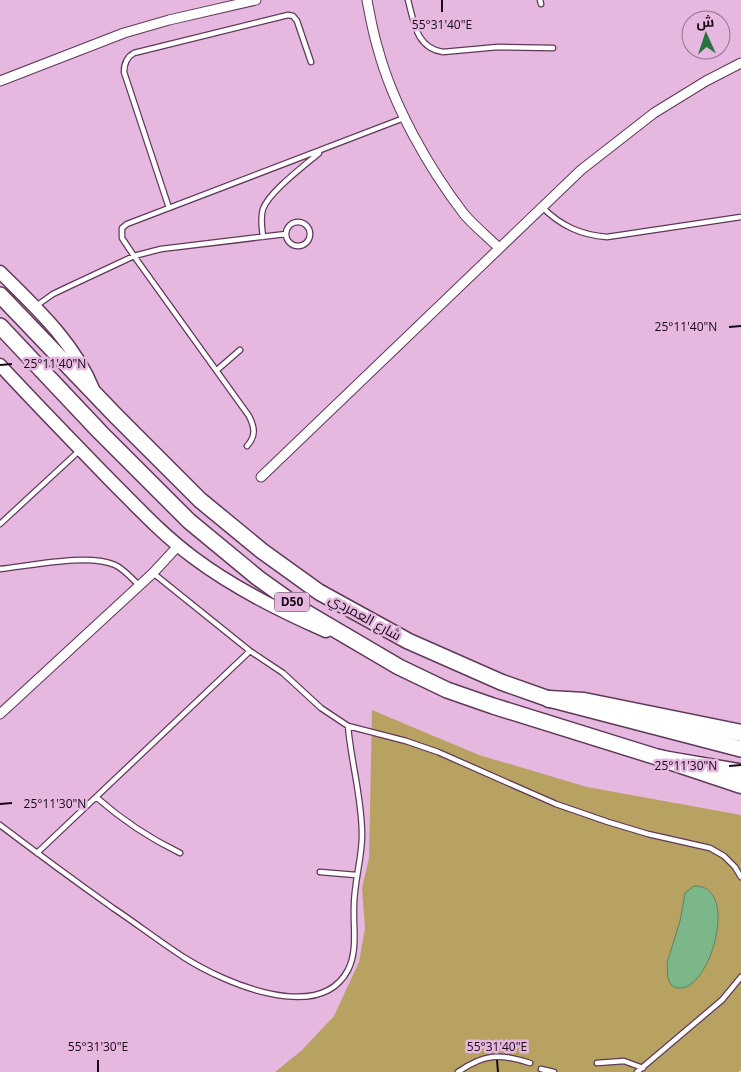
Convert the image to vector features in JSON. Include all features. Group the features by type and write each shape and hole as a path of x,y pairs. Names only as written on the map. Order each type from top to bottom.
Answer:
{"highway":[{"path":"549,699 584,701 741,733"},
{"path":"660,758 741,785"}],"main road":[{"name":"شارع العمردي","path":"0,294 115,416 200,500 262,552 318,592 408,641 493,679 549,699 741,749"},
{"name":"شارع العمردي","path":"0,326 188,521 258,578 307,613 399,667 447,690 660,758 741,772"}],"street":[{"path":"0,81 124,33 169,20 256,0"},
{"path":"367,0 378,50 390,84 406,118 435,172 465,215 499,248"},
{"path":"261,477 582,170 627,133 682,95 741,63"},
{"path":"0,272 35,307 70,347 84,369 94,392"},
{"path":"0,365 80,450 155,526 178,546 207,568 248,593 308,623 353,640"},
{"path":"0,714 153,573 178,546"}],"lane":[{"path":"408,0 417,34 424,45 436,51 498,47 553,48"},
{"path":"169,208 124,72 125,64 129,57 143,50 288,15 293,16 296,21 311,62"},
{"path":"248,446 254,439 251,420 134,256 122,238 122,228 127,224 406,118"},
{"path":"263,237 262,215 269,198 322,150"},
{"path":"542,207 556,220 571,229 595,236 607,237 741,217"},
{"path":"296,222 304,223 311,233 305,244 296,246 289,242 286,234 288,226 296,222"},
{"path":"35,307 62,290 134,256 161,249 286,234"},
{"path":"217,370 240,350"},
{"path":"0,524 80,450"},
{"path":"0,569 73,560 102,561 116,565 139,585"},
{"path":"153,573 250,650 283,673 321,708 348,726 438,752 556,804 608,822 648,834 710,848 724,856 735,867 741,877"},
{"path":"37,853 250,650"},
{"path":"0,825 185,958 245,987 290,997 307,997 324,993 339,984 348,969 354,953 354,906 356,875 361,849 361,822 348,726"},
{"path":"96,797 139,831 180,853"},
{"path":"320,872 356,875"},
{"path":"637,1072 722,1000 741,977"},
{"path":"458,1072 470,1064 492,1056 515,1058 530,1063"},
{"path":"597,1063 624,1061 643,1068"},
{"path":"541,1069 554,1072"}],"shaded area":[{"path":"372,710 479,755 587,787 741,815 741,1070 738,1072 275,1072 301,1051 334,1016 359,962 365,928 362,888 369,858"},
{"path":"694,886 708,890 716,902 718,919 716,938 710,957 701,974 690,985 677,988 671,985 668,978 667,963 680,921 685,893"}]}
